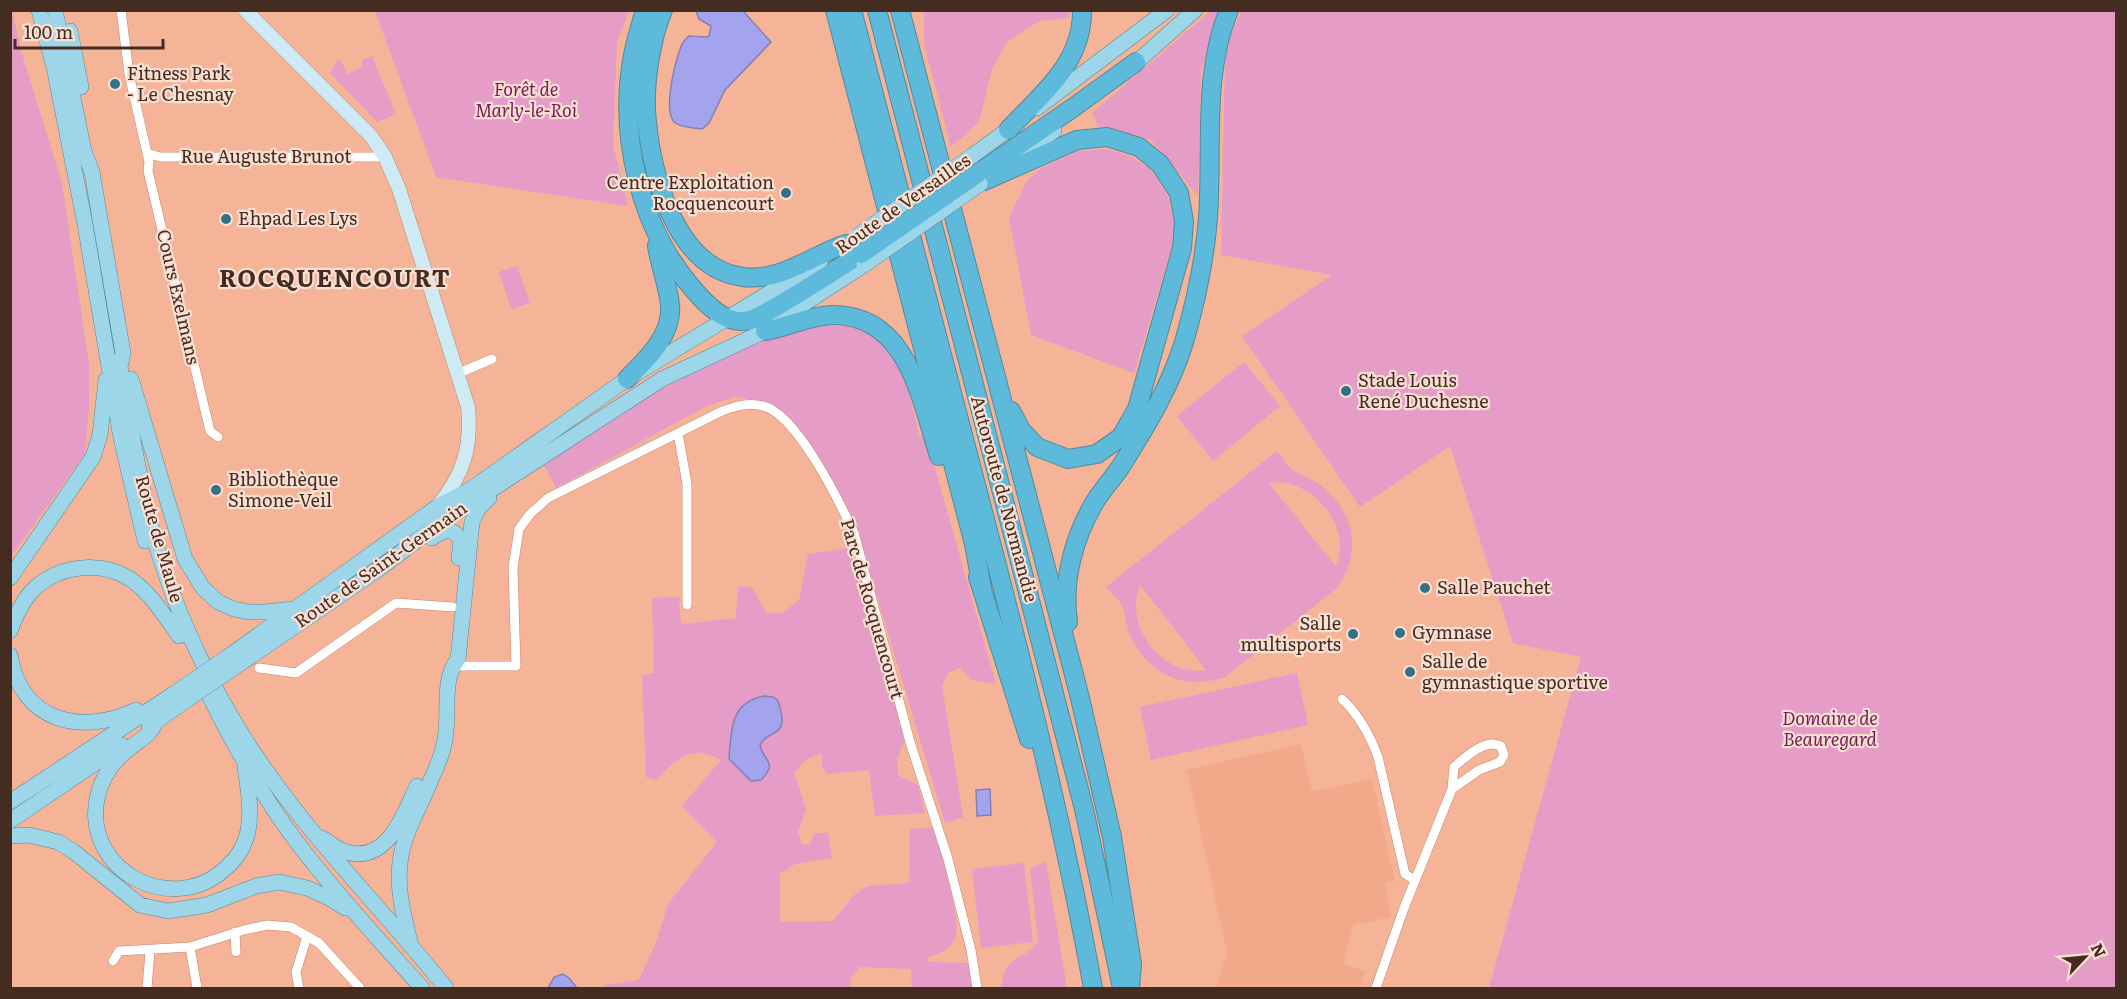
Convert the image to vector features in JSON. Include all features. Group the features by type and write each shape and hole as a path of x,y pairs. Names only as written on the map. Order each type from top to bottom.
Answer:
{"highway":[{"path":"645,10 634,52 629,97 633,162 641,197 653,226 680,275 708,306 728,318 742,321 756,318 863,260 980,180 1136,62"},
{"path":"663,10 658,21 648,69 646,107 649,136 662,192 672,217 691,247 715,268 731,275 756,278 785,272 851,240"},
{"path":"835,10 974,544 982,588"},
{"name":"Autoroute de Normandie","path":"852,10 1008,607 1048,770 1081,920 1093,988"},
{"name":"Autoroute de Normandie","path":"877,10 1084,809 1122,988"},
{"path":"900,10 1079,694 1112,837 1132,964 1130,988"},
{"path":"913,10 912,34 918,78"},
{"path":"1008,130 1060,75 1072,58 1082,28 1082,10"},
{"path":"1079,694 1080,683 1067,618 1066,594 1070,563 1082,527 1096,501 1122,466 1155,410 1183,344 1201,277 1208,217 1213,67 1220,32 1229,10"},
{"path":"980,180 1077,140 1107,137 1139,147 1160,164 1179,194 1184,221 1182,248 1137,409 1121,436 1097,454 1068,459 1036,447 1021,430 992,367"},
{"path":"627,380 649,357 668,327 670,307 653,226"},
{"path":"765,332 807,319 833,315 857,319 882,331 901,350 915,378 966,547 982,588 1029,739 1048,770"}],"main road":[{"name":"Route de Maule","path":"39,10 54,67 85,224 121,438 139,522 166,606 213,705 275,811 300,846 422,988"},
{"name":"Route de Maule","path":"55,10 84,152 92,172 123,353 120,367 141,483 150,520 176,602 197,650 247,743 312,832 411,944 446,988"},
{"path":"65,10 77,59 92,153 92,172"},
{"name":"Route de Versailles","path":"627,380 808,270 1008,130 1167,10"},
{"path":"1136,62 1195,10"},
{"name":"Route de Versailles","path":"765,332 863,260"},
{"name":"Route de Saint-Germain","path":"10,821 153,715 232,661 376,571 440,523 662,379 765,332"},
{"path":"123,353 182,549 191,571 203,588 218,602 234,609 265,612 297,608"},
{"path":"10,578 93,457 100,435 104,387 109,367"},
{"name":"Route de Saint-Germain","path":"232,661 297,608 437,507 471,489 627,380"},
{"path":"411,944 401,907 399,871 405,839 440,757 445,739 452,666 458,659 472,522 478,509 496,492 497,486"},
{"path":"376,571 390,568 441,532 449,530 461,541 447,656 452,666"},
{"path":"10,631 16,614 35,587 66,571 98,568 127,577 142,588 179,636"},
{"path":"10,655 17,679 26,693 50,714 63,720 94,723 112,720 140,708 153,715 152,732 121,755 110,767 97,797 95,813 97,830 105,851 117,866 146,884 166,890 184,890 204,884 220,874 233,861 242,848 248,831 250,804 245,761"},
{"path":"312,832 337,848 355,854 377,849 387,842 400,824 422,776 447,702"},
{"name":"Route de Saint-Germain","path":"10,802 153,715"},
{"path":"10,836 29,835 58,842 140,905 168,911 207,905 256,886 279,882 307,888 329,898 360,918"}],"street":[{"name":"Cours Exelmans","path":"121,10 129,74 149,162 148,171 210,430 218,437"},
{"path":"245,10 371,136 385,158 399,189 468,407 470,426 468,444 454,486 437,507"},
{"name":"Rue Auguste Brunot","path":"147,153 160,157 385,158"},
{"path":"459,373 492,359"},
{"name":"Parc de Rocquencourt","path":"452,666 516,666 513,568 519,529 530,514 549,498 738,405 766,406 789,423 817,464 854,533 909,742 948,859 971,950 977,988"},
{"path":"678,433 687,484 687,605"},
{"path":"259,668 296,673 396,603 453,607"},
{"path":"1342,699 1366,729 1373,744 1405,874 1415,880"},
{"path":"1376,988 1415,880 1452,789 1454,767 1466,756 1492,743 1501,746 1504,755 1500,762 1479,770 1452,789"},
{"path":"113,961 119,951 190,947 235,932 267,925 291,927 319,943 360,988"},
{"path":"235,932 236,952"},
{"path":"299,988 296,972 307,936"},
{"path":"190,947 196,988"},
{"path":"147,988 150,951"}],"shaded area":[{"path":"1301,744 1312,792 1372,779 1395,881 1385,883 1391,917 1353,925 1343,964 1365,971 1360,988 1216,988 1227,953 1188,774 1184,772"}],"green space":[{"path":"12,11 22,54 62,183 89,364 89,409 85,454 11,556"},
{"name":"Forêt de Marly-le-Roi","path":"375,11 629,11 617,42 613,145 628,206 436,177"},
{"path":"924,11 1069,11 1069,18 1039,21 1007,42 992,69 979,122 951,147 924,44"},
{"path":"1211,11 1218,11 1201,71 1198,196 1151,140 1098,127 1092,113"},
{"name":"Domaine de Beauregard","path":"1242,11 2116,11 2116,988 1489,988 1581,657 1513,643 1450,446 1360,507 1242,336 1332,275 1221,255 1225,60 1232,30"},
{"path":"372,56 396,114 377,122 330,73 340,59 347,74 363,67 361,61"},
{"path":"1106,149 1130,156 1151,170 1169,198 1174,222 1172,246 1134,373 1031,335 1009,217 1027,181 1040,169 1078,151"},
{"path":"517,266 530,303 511,309 499,272"},
{"path":"809,324 858,327 889,348 905,375 919,435 927,440 996,684 972,680 960,668 949,672 942,685 963,817 945,823 864,553 835,485 790,423 760,401 735,397 707,406 556,488 541,460 634,403 731,353"},
{"path":"1244,362 1280,406 1213,461 1177,416"},
{"path":"1277,451 1293,470 1317,483 1332,496 1348,520 1352,547 1350,560 1337,588 1225,677 1211,681 1184,681 1171,677 1149,663 1132,639 1122,605 1106,587","holes":["1279,482 1307,491 1328,511 1339,538 1340,553 1336,567 1269,483","1141,586 1206,670 1190,670 1175,666 1150,646 1137,617 1136,601"]},
{"path":"848,548 858,569 905,740 897,759 898,775 918,785 925,813 875,816 869,770 827,774 822,766 822,754 808,758 794,772 806,809 798,832 802,844 810,845 814,833 828,833 832,858 795,864 780,874 780,922 833,921 853,896 867,886 909,883 910,829 934,828 953,903 957,931 950,946 928,957 927,962 969,963 973,988 912,988 911,969 860,967 850,979 851,988 602,988 605,985 639,980 656,942 668,904 717,842 682,806 721,760 701,753 692,754 677,760 655,780 646,777 642,676 654,673 652,598 679,597 681,624 736,618 738,586 752,587 766,613 781,614 799,600 808,554"},
{"path":"1297,673 1308,725 1151,760 1140,707"},
{"path":"1046,861 1067,988 1001,988 1009,965 1038,942 1030,869"},
{"path":"1024,863 1033,942 981,948 972,869"}],"water":[{"path":"696,11 743,11 771,42 725,90 709,123 702,129 676,124 671,116 670,107 673,74 682,44 689,36 709,36 711,26 699,19"},
{"path":"764,696 773,697 778,701 782,722 780,728 767,737 760,746 769,763 769,769 761,780 751,781 729,759 732,728 734,719 744,704"},
{"path":"990,789 991,815 977,816 976,790"},
{"path":"563,974 577,988 548,988 554,977"}],"place":[{"name":"Fitness Park - Le Chesnay","path":"115,84"},
{"name":"Centre Exploitation Rocquencourt","path":"786,193"},
{"name":"Ehpad Les Lys","path":"226,219"},
{"name":"Stade Louis René Duchesne","path":"1346,391"},
{"name":"Bibliothèque Simone-Veil","path":"216,490"},
{"name":"Salle Pauchet","path":"1425,588"},
{"name":"Gymnase","path":"1400,633"},
{"name":"Salle multisports","path":"1353,634"},
{"name":"Salle de gymnastique sportive","path":"1410,672"}],"district":[{"name":"ROCQUENCOURT","path":"335,279"}]}
